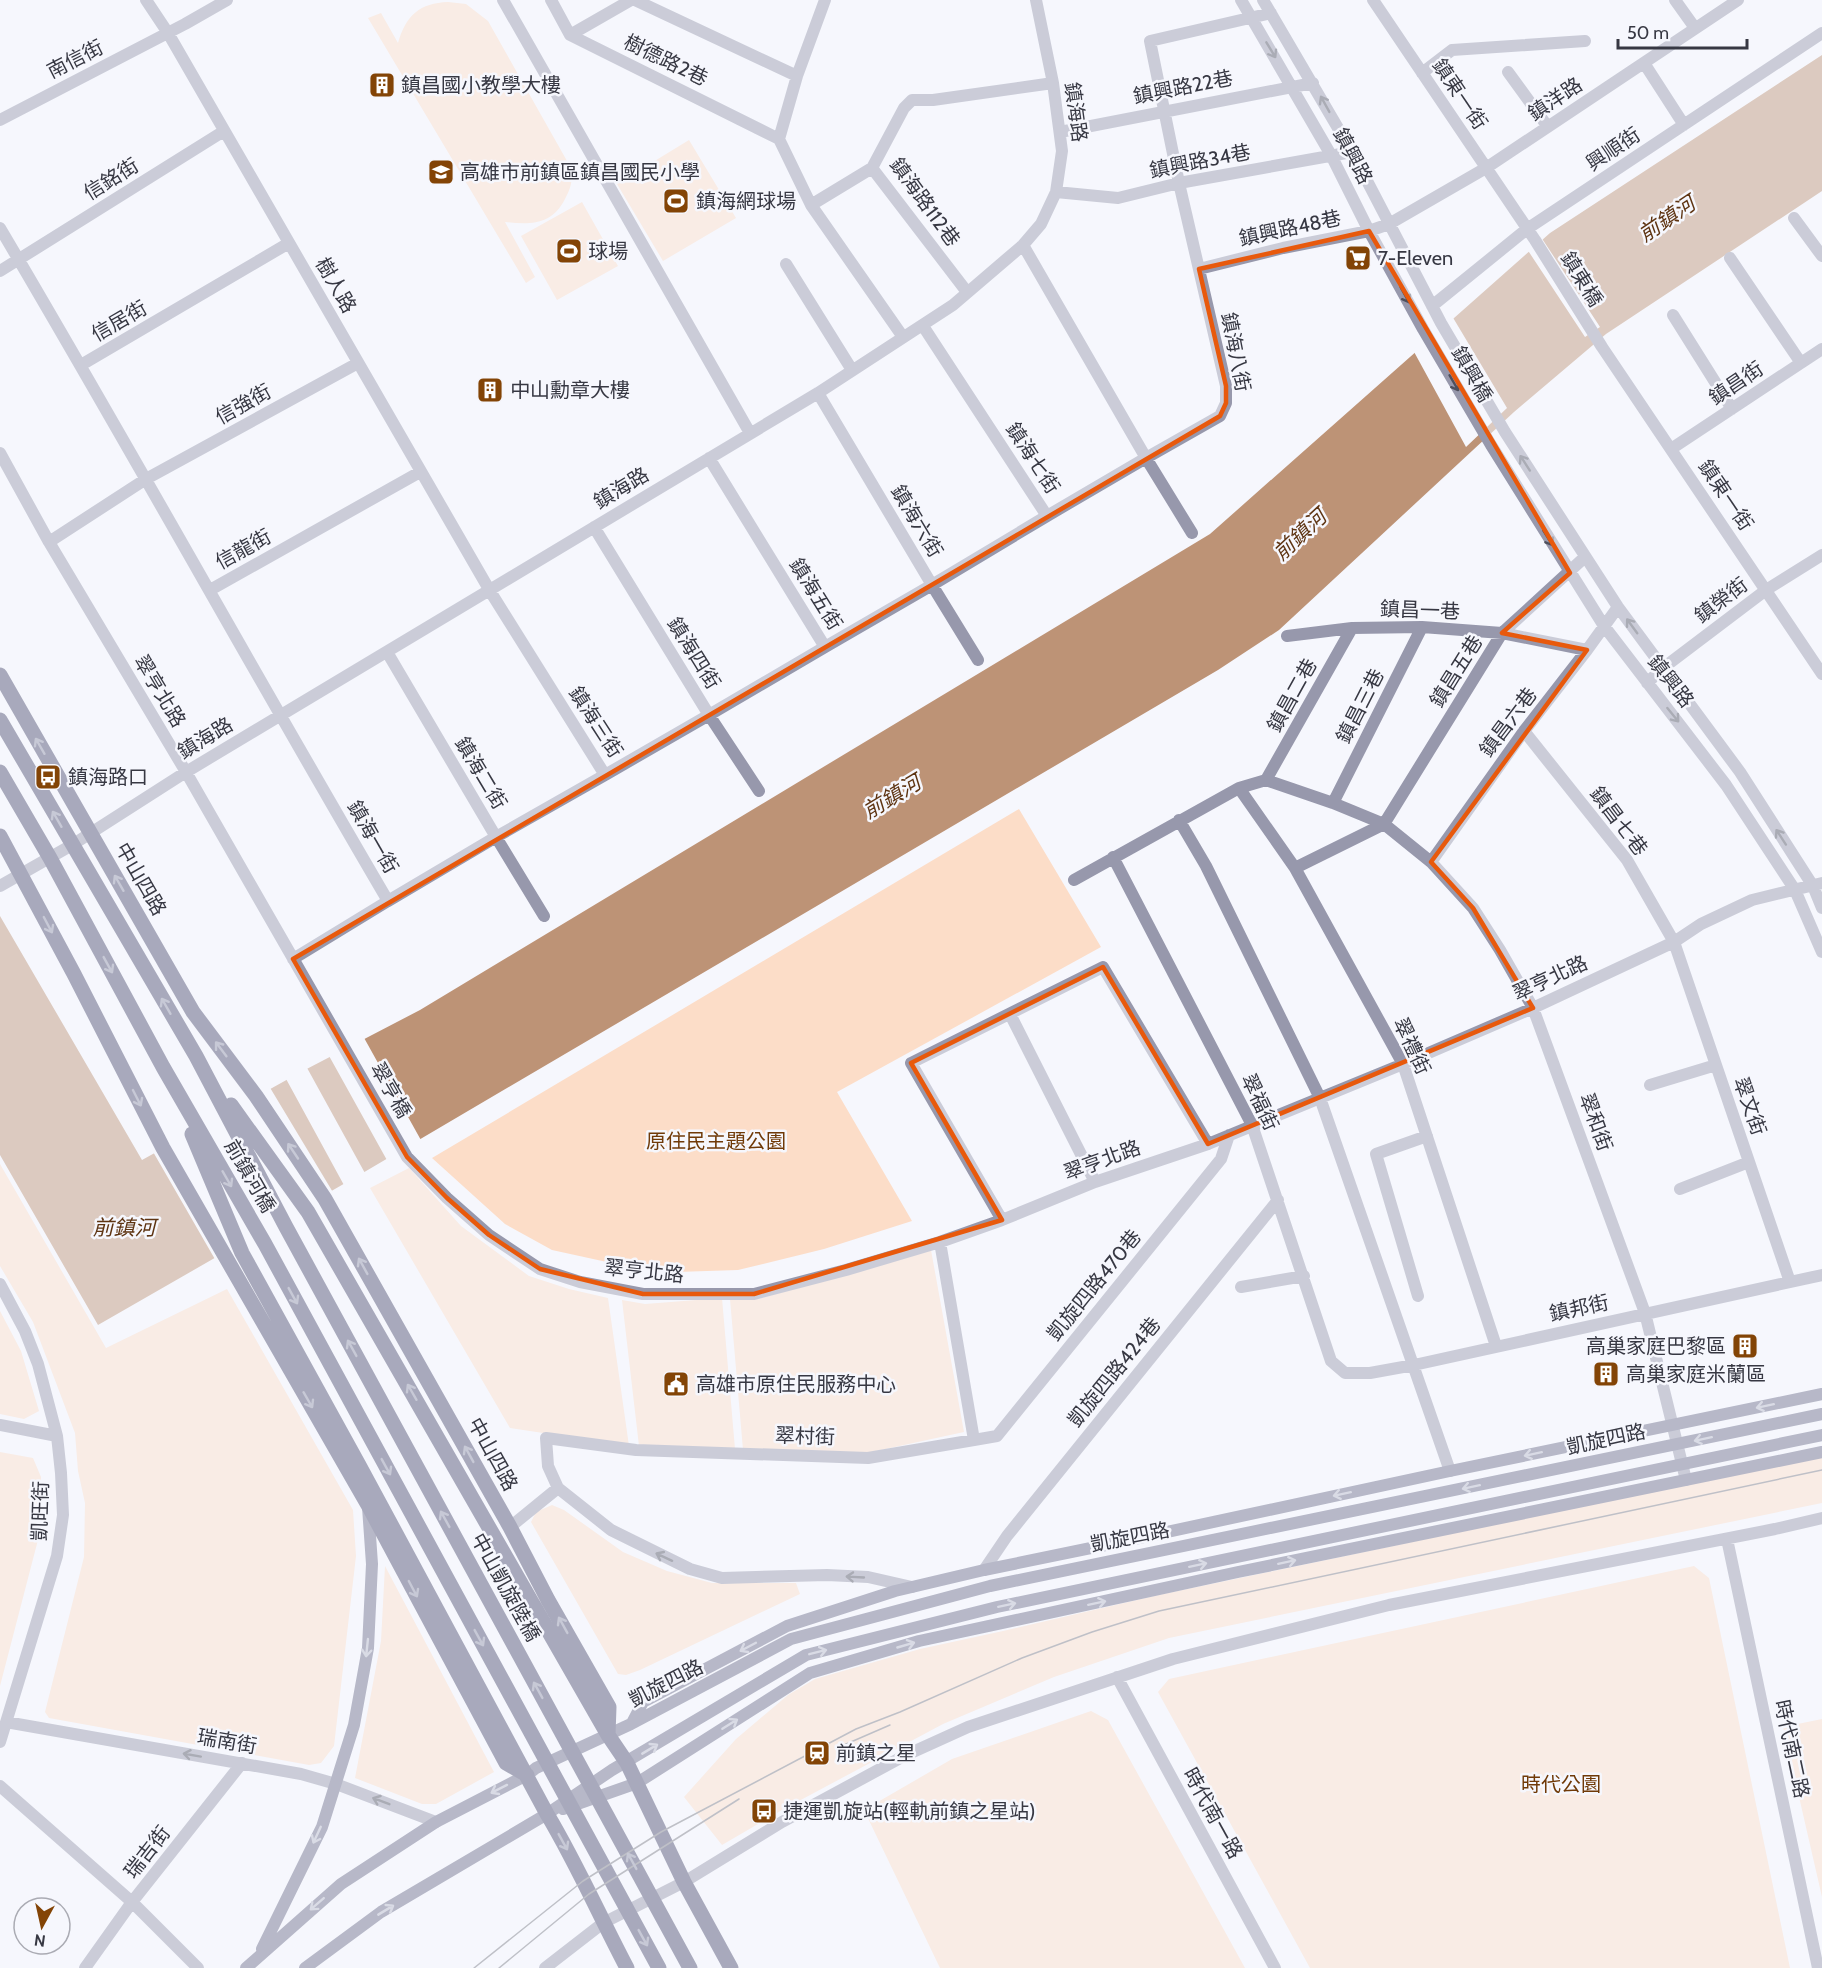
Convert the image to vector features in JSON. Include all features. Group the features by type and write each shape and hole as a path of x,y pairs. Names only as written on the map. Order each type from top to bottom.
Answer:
{"main road":[{"name":"中山四路","path":"0,675 193,1012 256,1096 325,1199 609,1707 608,1735"},
{"path":"0,720 230,1111"},
{"path":"0,772 50,858 164,1067 195,1130"},
{"path":"0,836 10,880 162,1148 234,1256 359,1464 547,1814 579,1869 603,1923 627,1968"},
{"name":"前鎮河橋","path":"230,1111 308,1212"},
{"name":"前鎮河橋","path":"230,1111 286,1227"},
{"name":"前鎮河橋","path":"195,1130 265,1244 659,1968"},
{"name":"前鎮河橋","path":"195,1130 234,1256"},
{"name":"中山四路","path":"308,1212 608,1735 627,1763 684,1882 731,1968"},
{"name":"中山凱旋陸橋","path":"286,1227 690,1968"},
{"path":"234,1256 506,1763 527,1775"}],"street":[{"name":"樹人路","path":"146,0 168,33 490,591"},
{"name":"南信街","path":"0,120 227,0"},
{"path":"503,0 750,433"},
{"path":"551,0 570,34 633,0 797,76"},
{"path":"825,0 797,76 779,139 811,205 903,337"},
{"name":"鎮海路","path":"10,880 72,845 186,772 819,393 923,326 1023,246 1041,224 1056,192 1062,151 1053,83 1036,0"},
{"name":"鎮興路","path":"1241,0 1331,155 1369,231 1425,332"},
{"name":"鎮興路","path":"1263,0 1352,152 1441,323"},
{"name":"鎮東一街","path":"1373,0 1535,240"},
{"path":"1675,0 1695,28"},
{"name":"鎮洋路","path":"1389,224 1486,168 1738,0"},
{"path":"1252,18 1271,13"},
{"name":"鎮海八街","path":"1146,458 1220,416 1226,403 1226,386 1179,183 1150,41 1252,18"},
{"name":"興順街","path":"1432,306 1527,229 1822,33"},
{"name":"樹德路2巷","path":"570,34 779,139"},
{"path":"1422,73 1452,50 1585,41"},
{"path":"1644,63 1684,125"},
{"path":"1508,72 1548,126"},
{"name":"鎮海路112巷","path":"967,292 872,168 904,108 912,100 1053,83"},
{"name":"鎮興路22巷","path":"1060,132 1164,110 1313,83"},
{"name":"信銘街","path":"0,271 224,130"},
{"name":"鎮興路34巷","path":"1056,192 1118,198 1179,183 1352,152"},
{"path":"811,205 872,168"},
{"path":"1794,218 1822,256"},
{"name":"鎮興路48巷","path":"1199,269 1283,248 1369,231 1389,224"},
{"path":"0,228 81,365"},
{"name":"鎮東橋","path":"1535,240 1597,339"},
{"name":"信居街","path":"146,479 81,365 289,243"},
{"path":"1023,246 1192,533"},
{"path":"1730,258 1801,363"},
{"path":"786,264 852,370"},
{"path":"1672,315 1732,409"},
{"name":"鎮興橋","path":"1441,323 1500,422"},
{"name":"鎮海七街","path":"923,326 1047,516 1146,458"},
{"name":"鎮興橋","path":"1425,332 1485,435"},
{"name":"鎮東一街","path":"1597,339 1822,674"},
{"name":"鎮昌街","path":"1671,449 1822,349"},
{"name":"信強街","path":"49,542 146,479 358,363"},
{"name":"鎮海六街","path":"819,393 932,585 1047,516"},
{"name":"鎮興路","path":"1500,422 1618,607 1740,772 1817,885 1822,908"},
{"name":"鎮興路","path":"1485,435 1604,626 1726,785 1795,890 1822,952"},
{"name":"翠亨北路","path":"0,453 49,542 186,772 340,1042"},
{"name":"鎮海五街","path":"709,458 825,647 932,585"},
{"name":"信龍街","path":"280,716 210,590 420,472"},
{"path":"146,479 210,590"},
{"name":"鎮海四街","path":"594,527 709,715 825,647"},
{"name":"鎮榮街","path":"1647,683 1663,668 1766,590 1822,555"},
{"name":"鎮昌五巷","path":"1384,824 1502,633 1585,557"},
{"path":"932,585 978,660"},
{"name":"鎮海三街","path":"490,591 605,775 709,715"},
{"name":"鎮昌六巷","path":"1431,862 1524,731 1618,607"},
{"name":"鎮昌一巷","path":"1287,636 1352,628 1422,627 1502,633 1587,650"},
{"name":"鎮昌三巷","path":"1333,803 1422,627"},
{"name":"鎮昌二巷","path":"1266,780 1352,628"},
{"name":"鎮海二街","path":"387,652 496,837 605,775"},
{"path":"709,715 759,791"},
{"name":"鎮海一街","path":"280,716 388,901 496,837"},
{"name":"鎮昌七巷","path":"1524,731 1627,860 1674,942"},
{"path":"1074,880 1239,788 1266,780"},
{"name":"翠和街","path":"1266,780 1333,803 1384,824 1431,862 1473,908 1500,950 1533,1008 1645,1313 1686,1480"},
{"name":"翠禮街","path":"1239,788 1295,868 1403,1064 1496,1346"},
{"path":"1179,820 1206,866 1320,1098 1450,1471"},
{"path":"1295,868 1384,824"},
{"path":"496,837 544,916"},
{"name":"翠福街","path":"1113,857 1252,1125 1331,1361 1345,1373"},
{"name":"翠亨北路","path":"407,1157 489,1236 540,1269 580,1282 643,1294 754,1294 940,1242 1002,1220 1095,1182 1208,1144 1533,1008 1674,942 1701,924 1752,900 1817,885"},
{"path":"293,959 388,901"},
{"name":"翠文街","path":"1674,942 1790,1282"},
{"path":"1002,1220 911,1063 1103,967 1208,1144"},
{"path":"1010,1014 1095,1182"},
{"name":"翠亨橋","path":"340,1042 407,1157"},
{"path":"1650,1085 1716,1065"},
{"name":"凱旋四路470巷","path":"974,1440 997,1436 1221,1159 1229,1135"},
{"path":"1418,1296 1376,1154 1427,1136"},
{"path":"1680,1189 1749,1162"},
{"name":"凱旋四路424巷","path":"984,1570 1007,1536 1278,1200"},
{"path":"940,1242 974,1440"},
{"name":"鎮邦街","path":"1345,1373 1370,1373 1414,1365 1822,1275"},
{"path":"1241,1287 1304,1276"},
{"name":"凱旺街","path":"0,1284 25,1331 38,1364 57,1436 63,1515 57,1556 0,1742"},
{"name":"凱旋四路","path":"631,1724 643,1702 787,1626 912,1587 1450,1471 1822,1394"},
{"name":"凱旋四路","path":"631,1724 791,1639 902,1608 990,1586 1108,1561 1822,1414"},
{"path":"0,1425 57,1436"},
{"name":"凱旋四路","path":"305,1968 381,1912 547,1814 612,1770 806,1655 997,1607 1822,1435"},
{"name":"翠村街","path":"558,1488 548,1466 546,1438 636,1450 868,1458 974,1440"},
{"name":"凱旋四路","path":"547,1814 637,1783 810,1673 919,1641 1239,1572 1822,1452"},
{"path":"259,1956 322,1827 354,1725 368,1648 372,1564 368,1505 359,1464"},
{"path":"510,1527 558,1488 611,1530 690,1569 722,1578 827,1575 868,1577 912,1587"},
{"path":"545,1968 603,1923 684,1882 782,1822 904,1756 968,1727 1173,1659 1389,1605 1728,1539 1822,1518"},
{"name":"時代南二路","path":"1728,1539 1818,1968"},
{"name":"時代南一路","path":"1117,1677 1275,1968"},
{"name":"瑞南街","path":"6,1722 302,1774 336,1784 436,1822"},
{"path":"246,1968 341,1884 436,1822 527,1775 536,1768 631,1724"},
{"name":"瑞吉街","path":"86,1968 132,1902 242,1763"},
{"path":"0,1786 132,1902 198,1968"}],"highlighted area":[{"path":"1369,231 1570,573 1502,633 1587,650 1431,862 1473,908 1533,1008 1208,1144 1103,967 911,1063 1002,1220 754,1294 643,1294 540,1269 489,1235 447,1198 407,1157 293,959 1220,416 1226,403 1226,386 1199,269"}],"green space":[{"path":"448,2 466,4 488,21 571,168 572,180 569,191 554,214 532,223 505,222 535,277 526,283 368,18 381,13 398,43 405,25 416,12 430,5"},
{"name":"鎮海網球場","path":"689,140 736,218 663,261 617,184"},
{"name":"球場","path":"582,202 618,266 557,300 521,236"},
{"name":"原住民主題公園","path":"1019,809 1101,947 837,1092 912,1221 824,1249 738,1270 676,1272 616,1264 552,1250 505,1224 432,1158"},
{"path":"0,1164 106,1348 227,1289 353,1510 356,1556 334,1746 321,1763 309,1765 49,1718 45,1712 84,1557 85,1503 78,1471 75,1433 33,1322 0,1266"},
{"path":"409,1168 461,1226 529,1276 608,1298 629,1446 510,1428 370,1188"},
{"path":"931,1250 964,1432 867,1453 743,1450 730,1299 758,1299"},
{"path":"722,1298 735,1449 639,1446 622,1300 645,1304"},
{"path":"0,1311 21,1351 39,1411 24,1419 0,1414"},
{"path":"0,1452 33,1458 41,1477 39,1536 0,1686"},
{"path":"1822,1456 1822,1503 1169,1638 1054,1677 943,1724 782,1810 722,1845 684,1797 736,1739 788,1695 815,1679 920,1649 1154,1596"},
{"path":"552,1505 564,1510 623,1552 667,1571 712,1583 796,1583 800,1594 640,1670 626,1675 618,1674 531,1522 536,1512"},
{"path":"385,1566 494,1772 436,1804 422,1804 355,1778 381,1641"},
{"name":"時代公園","path":"1694,1566 1709,1578 1790,1968 1310,1968 1158,1692 1169,1679"},
{"path":"1091,1711 1108,1720 1245,1968 940,1968 864,1810 952,1759"},
{"path":"1822,1719 1822,1897 1783,1727"}],"water":[{"name":"前鎮河","path":"1822,55 1822,191 1606,334 1514,412 1279,630 1218,670 361,1174 98,1325 0,1155 0,916 142,1160 299,1073 420,1010 1210,534 1550,233"}],"pier":[{"path":"1541,237 1600,327 1585,337 1527,249"},
{"path":"1452,316 1507,408 1466,447 1413,350"},
{"path":"363,1036 422,1142 388,1162 328,1054"},
{"path":"306,1066 366,1175 345,1187 285,1077"},
{"path":"269,1086 334,1194 216,1261 152,1150"}],"tram line":[{"path":"474,1968 583,1881 661,1832 856,1729 1022,1658 1092,1632 1159,1611 1822,1470"},
{"path":"837,1748 890,1725"},
{"path":"499,1968 589,1894 739,1799"}],"place":[{"name":"鎮昌國小教學大樓","path":"382,85"},
{"name":"高雄市前鎮區鎮昌國民小學","path":"441,172"},
{"name":"鎮海網球場","path":"676,201"},
{"name":"球場","path":"569,251"},
{"name":"7-Eleven","path":"1358,258"},
{"name":"中山勳章大樓","path":"490,390"},
{"name":"鎮海路口","path":"48,777"},
{"name":"高巢家庭巴黎區","path":"1745,1346"},
{"name":"高巢家庭米蘭區","path":"1606,1374"},
{"name":"高雄市原住民服務中心","path":"676,1384"},
{"name":"前鎮之星","path":"817,1753"},
{"name":"捷運凱旋站(輕軌前鎮之星站)","path":"764,1811"}]}
